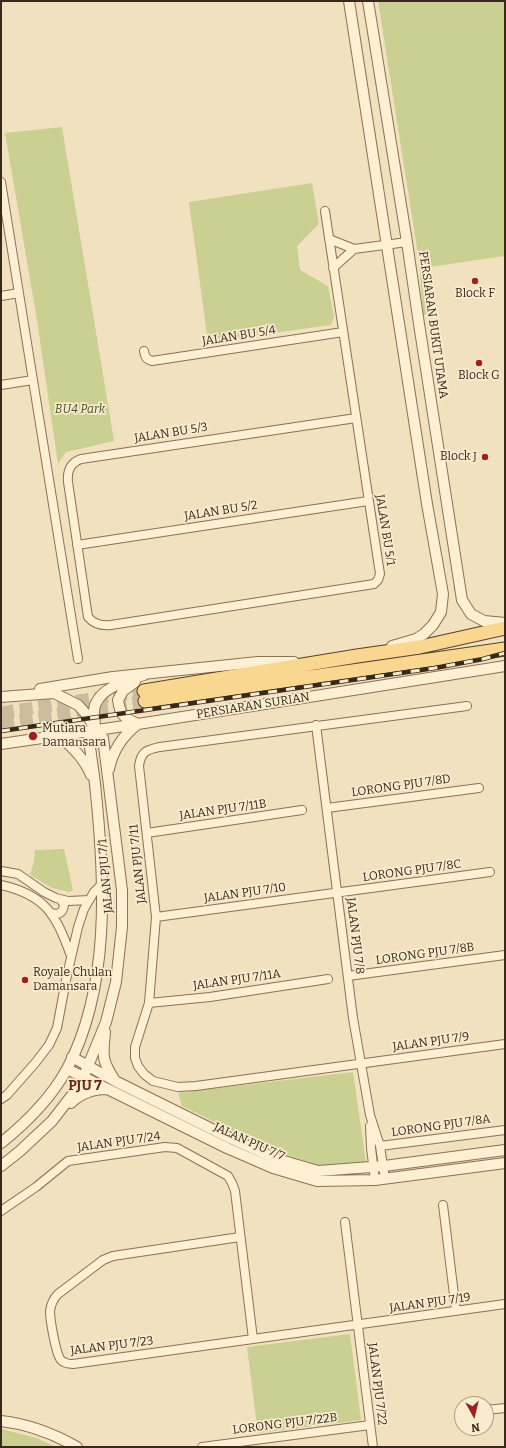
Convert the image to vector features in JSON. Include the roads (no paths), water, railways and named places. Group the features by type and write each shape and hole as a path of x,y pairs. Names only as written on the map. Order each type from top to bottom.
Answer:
{"main road":[{"name":"PERSIARAN SURIAN","path":"505,628 420,647 315,663 145,696 505,649"}],"street":[{"path":"349,1 388,244 427,504 443,594 441,612 433,625 424,634 416,639 357,656"},
{"name":"PERSIARAN BUKIT UTAMA","path":"368,1 462,600 470,614 484,621 505,623"},
{"path":"1,182 3,211 19,293 78,658"},
{"name":"JALAN BU 5/1","path":"77,545 88,617 99,624 111,625 374,584 378,580 380,574 325,211"},
{"path":"329,239 354,249 407,242"},
{"path":"333,268 354,249"},
{"path":"1,296 19,293"},
{"name":"JALAN BU 5/4","path":"144,351 148,360 152,361 343,332"},
{"path":"1,385 33,380"},
{"name":"JALAN BU 5/3","path":"77,545 67,475 71,465 76,461 81,459 356,418"},
{"name":"JALAN BU 5/2","path":"77,545 368,501"},
{"path":"1,697 46,687 113,677 144,675 258,662 315,663"},
{"name":"PERSIARAN SURIAN","path":"1,744 505,666"},
{"path":"108,782 111,760 115,750 121,740 138,724 128,720 119,710 118,700 123,691 144,675"},
{"path":"95,730 95,703 104,693 115,686 144,675"},
{"path":"1,697 54,693 78,705 87,715 95,730"},
{"name":"JALAN PJU 7/11","path":"360,1064 196,1086 178,1087 153,1081 144,1074 138,1066 135,1058 135,1047 149,1003 156,917 139,766 140,759 143,753 150,749 160,747 467,706"},
{"name":"JALAN PJU 7/8","path":"316,726 360,1064 370,1115 380,1146 379,1167"},
{"name":"JALAN PJU 7/1","path":"1,1166 20,1151 52,1121 76,1090 83,1078 106,1022 116,982 122,927 122,890 103,738 95,730 89,740 96,791 103,883 97,967 92,998 83,1035 67,1069 38,1108 22,1126 2,1138"},
{"path":"57,735 69,744 83,760 96,791"},
{"name":"LORONG PJU 7/8D","path":"327,808 478,788"},
{"name":"JALAN PJU 7/11B","path":"147,833 302,810"},
{"path":"1,871 18,874 44,892 61,900 88,900"},
{"name":"LORONG PJU 7/8C","path":"337,893 490,872"},
{"path":"1,1099 36,1062 49,1045 57,1028 71,957 84,909 88,900 103,883"},
{"path":"1,885 27,893 52,913 66,942 71,957"},
{"name":"JALAN PJU 7/10","path":"156,917 337,893"},
{"path":"52,913 59,914 62,912 64,906 61,900"},
{"name":"LORONG PJU 7/8B","path":"348,976 505,955"},
{"name":"JALAN PJU 7/11A","path":"149,1003 328,979"},
{"path":"106,1022 103,1053 104,1061 115,1081"},
{"name":"JALAN PJU 7/9","path":"360,1064 505,1044"},
{"name":"JALAN PJU 7/7","path":"72,1057 115,1081 277,1159 318,1171 379,1167 505,1150"},
{"name":"JALAN PJU 7/7","path":"67,1069 228,1148 273,1168 317,1181 380,1180 505,1163"},
{"path":"52,1121 74,1099 83,1093 96,1089 109,1089"},
{"path":"370,1115 371,1148 379,1167 380,1180"},
{"name":"LORONG PJU 7/8A","path":"380,1146 505,1130"},
{"name":"JALAN PJU 7/24","path":"1,1211 36,1187 68,1161 165,1147 177,1148 228,1176 232,1183 253,1339"},
{"path":"443,1205 456,1311"},
{"name":"JALAN PJU 7/22","path":"345,1222 373,1447"},
{"name":"JALAN PJU 7/23","path":"240,1237 108,1257 58,1294 53,1300 50,1313 57,1353 60,1360 73,1364 358,1324"},
{"name":"JALAN PJU 7/19","path":"358,1324 505,1304"},
{"path":"494,1409 505,1408"},
{"path":"1,1421 13,1422 36,1428 63,1439 77,1447"},
{"name":"LORONG PJU 7/22B","path":"202,1447 370,1425"}],"tunnel":[{"path":"1,713 144,691"},
{"path":"1,723 145,701"}],"railway":[{"path":"1,731 435,668 483,659 505,653"}],"place":[{"name":"Block F","path":"475,281"},
{"name":"Block G","path":"479,363"},
{"name":"Block J","path":"485,457"},
{"name":"Mutiara Damansara","path":"33,736"},
{"name":"Royale Chulan Damansara","path":"25,980"}],"district":[{"name":"PJU 7","path":"85,1086"}],"park label":[{"name":"BU4 Park","path":"80,410"}]}
